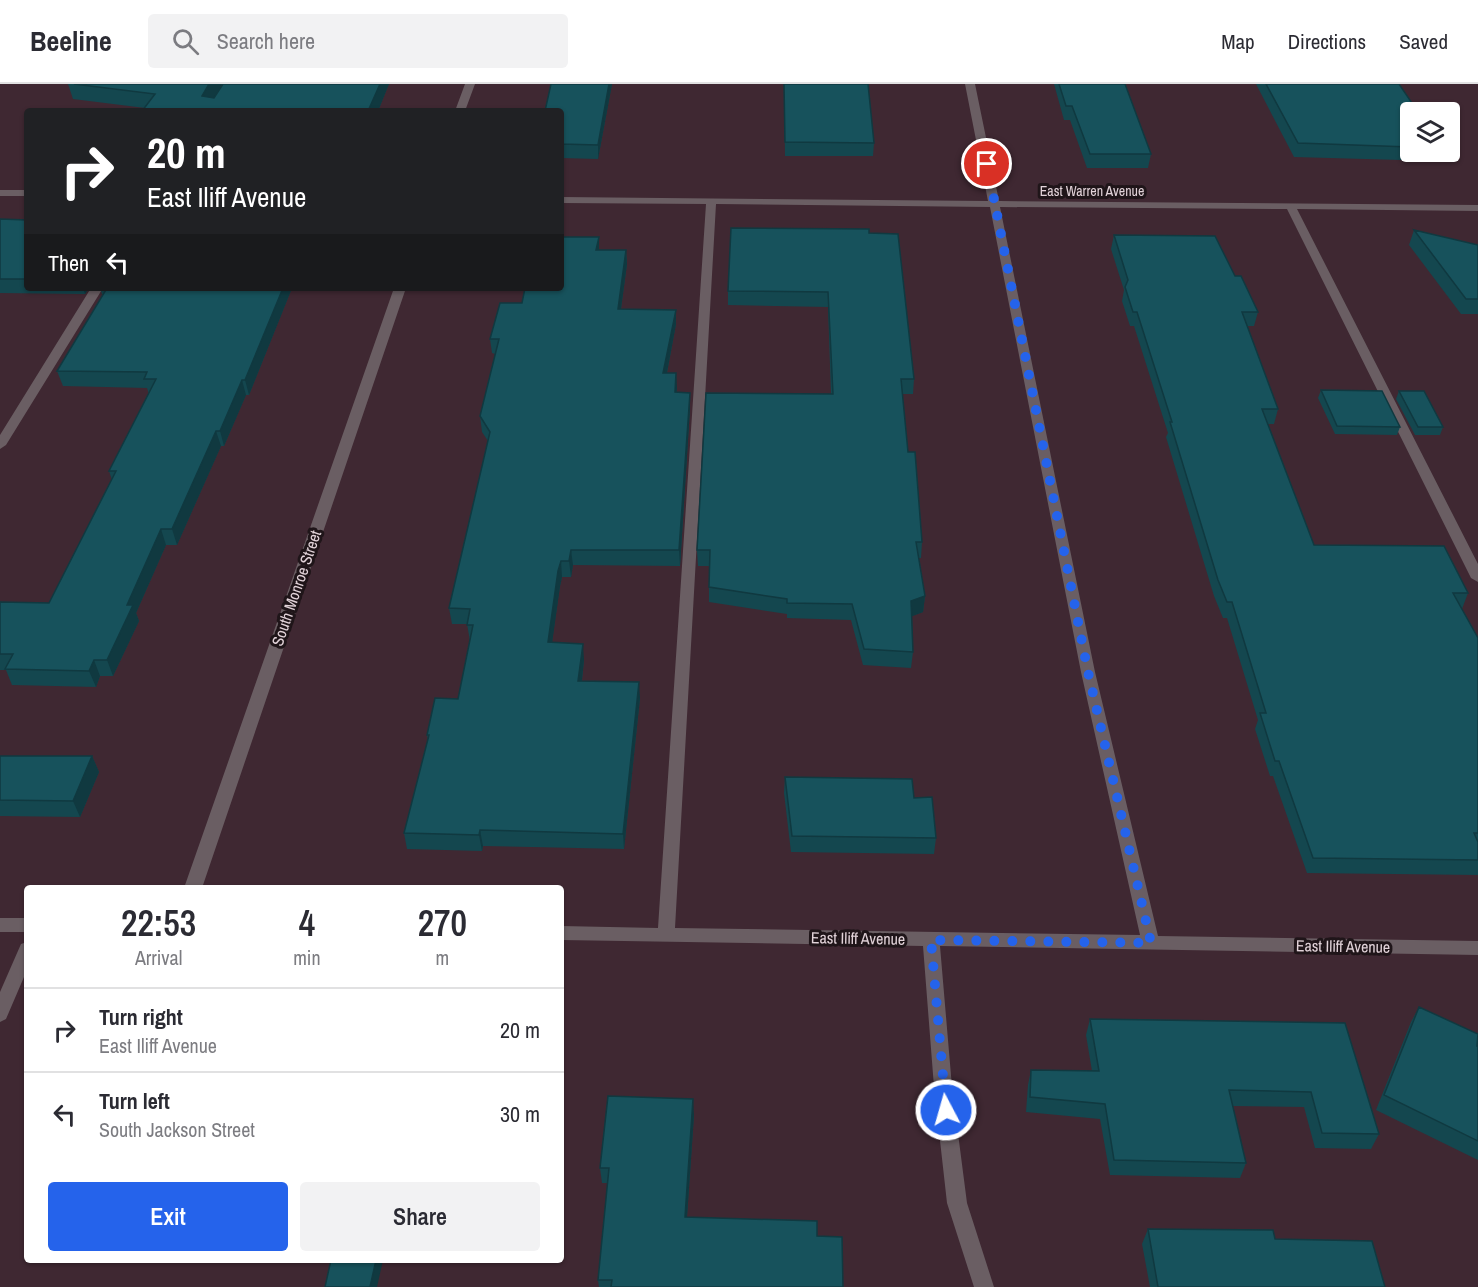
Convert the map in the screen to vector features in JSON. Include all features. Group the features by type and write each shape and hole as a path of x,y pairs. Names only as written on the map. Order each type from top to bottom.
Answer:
{"street":[{"path":"461,108 470,84"},
{"path":"970,84 1088,672 1151,943"},
{"path":"0,193 24,193"},
{"name":"East Warren Avenue","path":"564,200 1478,208"},
{"path":"666,935 711,201"},
{"path":"1290,206 1478,578"},
{"path":"0,445 95,291"},
{"name":"South Monroe Street","path":"194,885 399,291"},
{"path":"0,925 24,925"},
{"name":"East Iliff Avenue","path":"564,933 1478,948"},
{"path":"931,940 943,1087 957,1203 984,1287"},
{"path":"0,1014 24,956"}],"building":[{"path":"74,84 209,84 202,96 214,98 223,84 380,84 369,108 144,108 155,94"},
{"path":"551,84 609,84 598,145 564,144 564,108 546,108"},
{"path":"784,84 868,84 874,143 785,142"},
{"path":"1059,84 1125,84 1151,154 1090,154 1072,106 1066,106"},
{"path":"1266,84 1399,84 1411,102 1400,102 1400,147 1298,143"},
{"path":"0,219 24,220 24,279 0,279"},
{"path":"731,228 869,229 869,233 898,234 914,379 901,379 908,452 915,452 922,542 916,542 925,596 911,601 913,652 864,649 852,604 787,603 787,599 709,587 710,550 697,550 706,393 833,394 828,292 728,291"},
{"path":"1414,230 1478,245 1478,299 1466,299"},
{"path":"1114,235 1215,236 1235,276 1241,276 1258,312 1242,312 1278,409 1262,409 1314,545 1444,546 1468,593 1453,593 1478,638 1478,833 1474,833 1478,842 1478,860 1313,858 1279,761 1275,761 1260,713 1266,713 1232,602 1227,602 1218,580 1170,422 1172,422 1137,312 1133,312 1125,287 1128,280"},
{"path":"564,237 599,237 596,250 626,250 618,309 676,310 663,373 676,373 675,392 690,393 679,550 571,550 569,561 561,561 558,571 548,642 583,644 578,681 639,682 623,834 480,830 479,835 404,833 429,735 427,735 435,698 458,699 473,625 467,625 470,609 449,608 490,432 480,416 499,339 490,339 500,303 522,303 524,291 564,291"},
{"path":"105,291 282,291 245,380 242,380 220,431 216,431 172,529 161,529 127,605 133,605 107,660 94,660 89,671 5,669 13,654 0,654 0,602 49,603 116,471 109,471 156,379 144,379 147,372 57,371"},
{"path":"1321,390 1382,391 1400,427 1337,426"},
{"path":"1399,391 1424,391 1443,427 1418,427"},
{"path":"0,756 92,756 73,801 0,800"},
{"path":"785,777 912,779 914,798 932,797 936,838 792,836"},
{"path":"1419,1007 1478,1034 1478,1141 1384,1095"},
{"path":"1090,1019 1345,1023 1379,1134 1322,1133 1311,1092 1229,1090 1246,1163 1114,1160 1105,1104 1030,1097 1031,1070 1099,1071"},
{"path":"608,1096 693,1099 685,1217 817,1221 817,1236 842,1237 843,1287 611,1287 612,1280 598,1280 609,1168 600,1168"},
{"path":"1148,1229 1273,1230 1275,1239 1372,1241 1385,1287 1158,1287"},
{"path":"330,1263 375,1263 370,1287 325,1287"}],"route":[{"path":"946,1110 931,940 1151,943 1088,672 987,164"}]}
